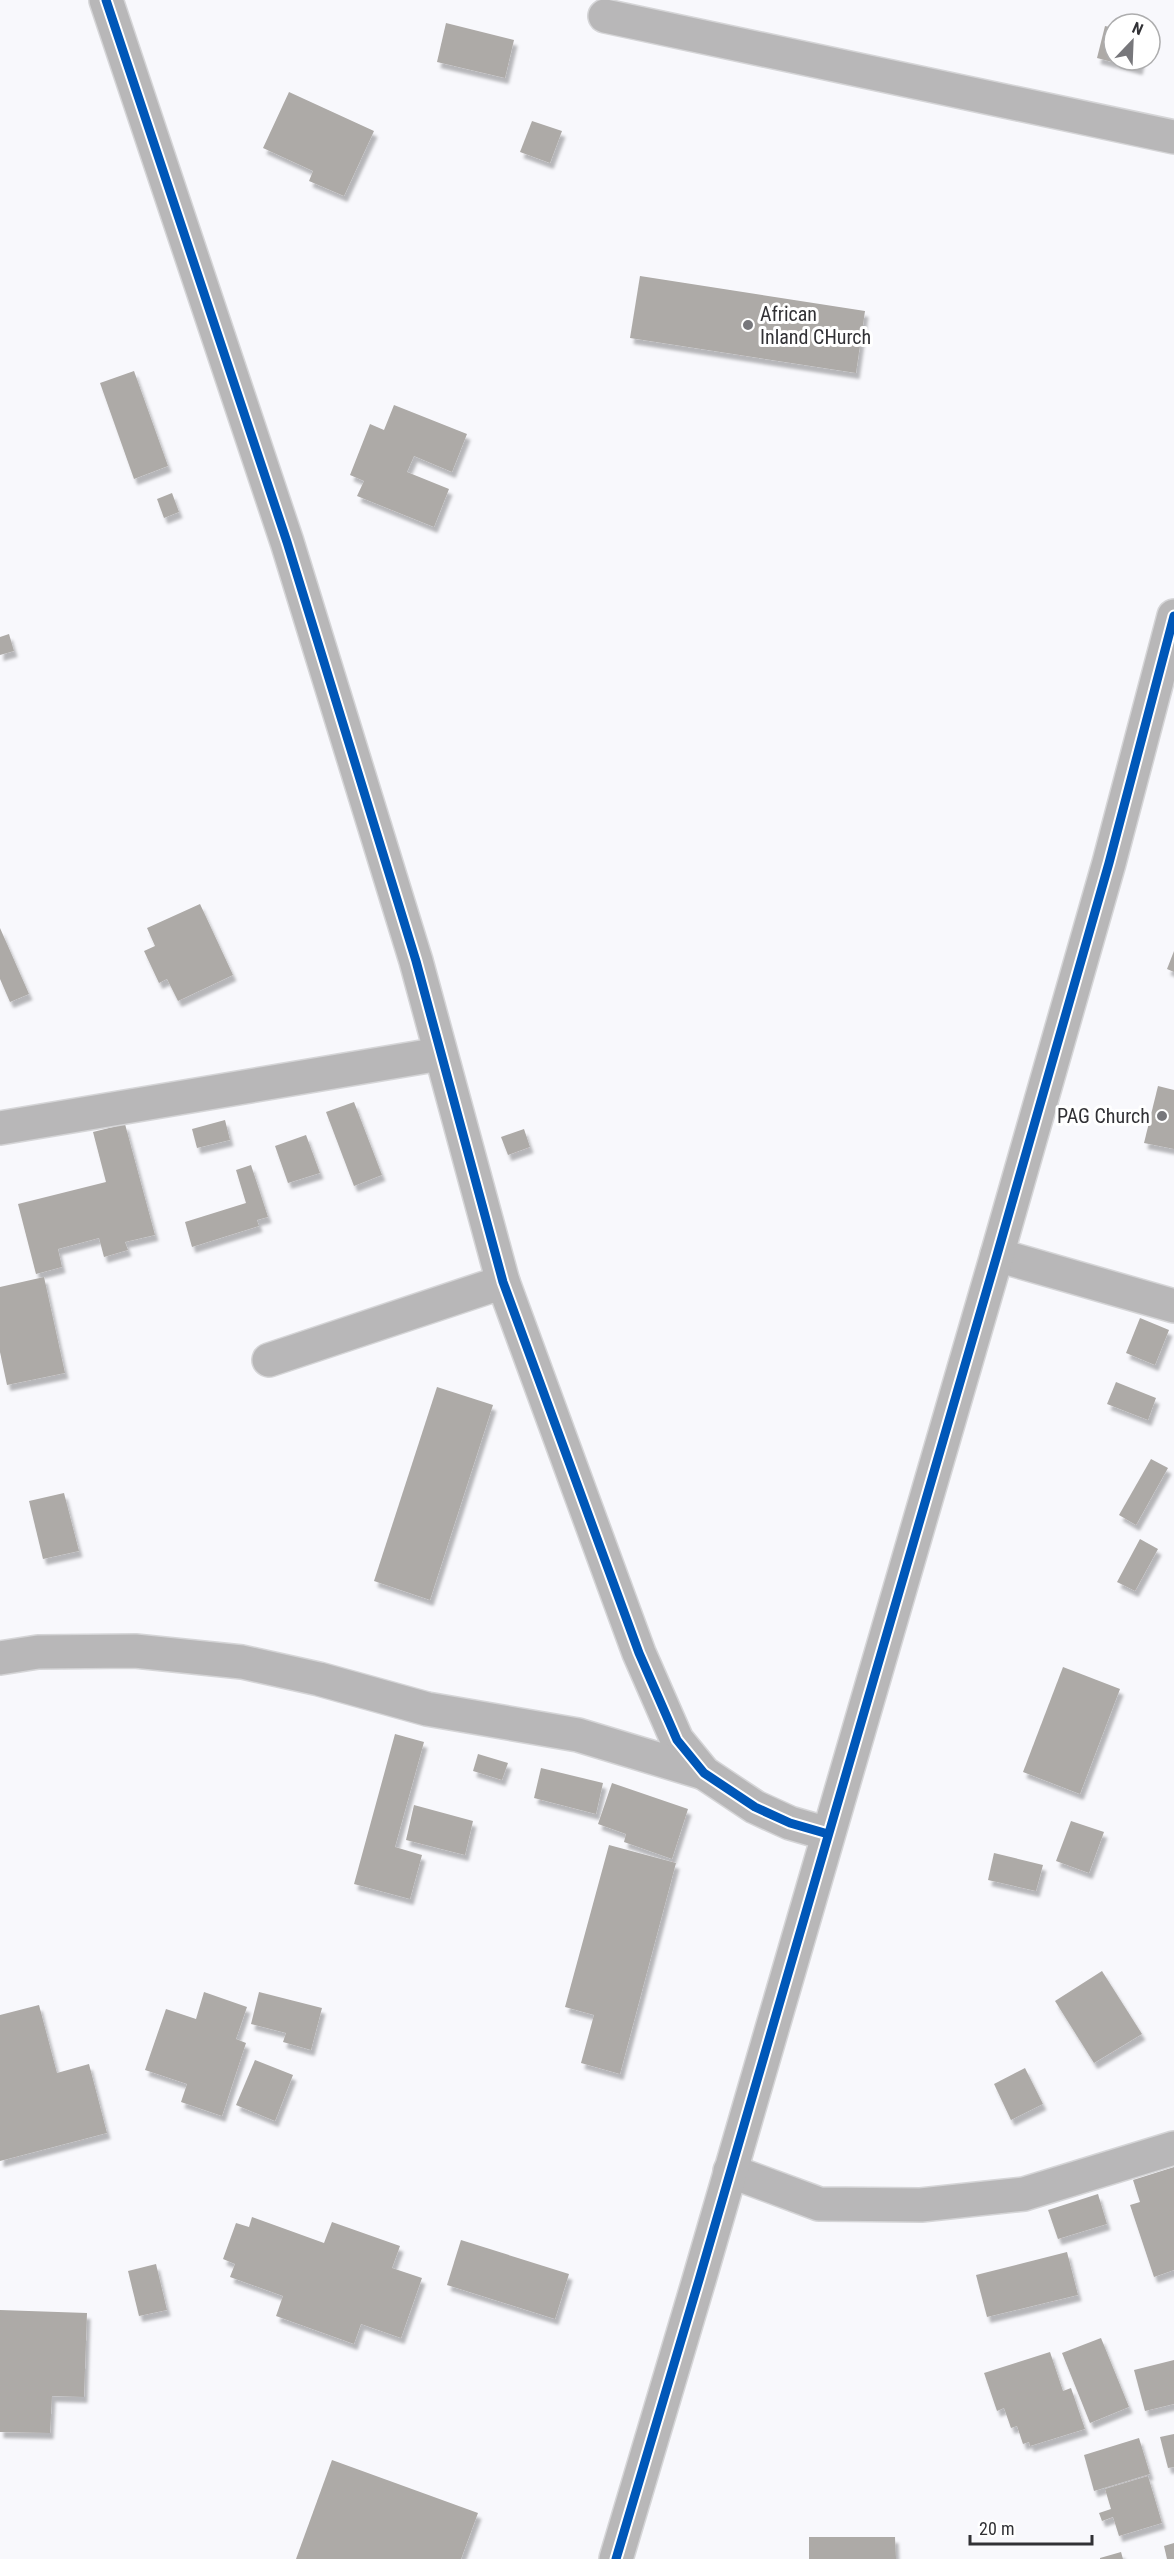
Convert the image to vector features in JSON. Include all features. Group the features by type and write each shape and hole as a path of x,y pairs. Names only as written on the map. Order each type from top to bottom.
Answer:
{"street":[{"path":"106,0 291,554 416,961 503,1282 639,1653 677,1740 704,1773"},
{"path":"605,16 1174,138"},
{"path":"616,2559 997,1255 1109,863 1174,616"},
{"path":"0,1128 440,1054"},
{"path":"997,1255 1174,1306"},
{"path":"269,1360 503,1282"},
{"path":"0,1658 38,1652 135,1651 242,1662 319,1679 427,1709 578,1735 704,1773 755,1807 790,1822 828,1834"},
{"path":"730,2171 819,2204 921,2205 1024,2194 1174,2148"}],"building":[{"path":"446,23 514,40 505,78 437,62"},
{"path":"1102,38 1102,59 1097,58"},
{"path":"289,92 374,131 344,196 309,181 313,171 263,148"},
{"path":"532,121 562,131 550,163 520,152"},
{"name":"African Inland CHurch","path":"640,276 865,311 856,373 630,338"},
{"path":"134,371 168,466 134,479 100,383"},
{"path":"394,405 467,434 452,472 414,456 407,472 449,489 434,527 357,496 364,481 350,475 370,424 384,430"},
{"path":"172,493 179,512 164,518 157,499"},
{"path":"9,634 14,651 0,655 0,637"},
{"path":"200,904 233,975 178,1001 167,979 159,983 144,951 155,946 147,928"},
{"path":"0,928 29,994 10,1002 0,979"},
{"path":"1174,951 1174,972 1167,969"},
{"name":"PAG Church","path":"1158,1086 1174,1090 1174,1149 1144,1143"},
{"path":"354,1102 382,1175 354,1186 326,1112"},
{"path":"225,1120 230,1140 197,1148 192,1129"},
{"path":"125,1124 155,1235 125,1242 128,1250 104,1257 99,1238 58,1249 62,1267 36,1274 18,1204 106,1182 93,1132"},
{"path":"524,1129 530,1147 508,1155 501,1137"},
{"path":"306,1135 320,1173 288,1183 275,1146"},
{"path":"251,1165 268,1217 257,1220 259,1226 192,1247 185,1222 246,1203 236,1170"},
{"path":"44,1277 65,1373 7,1385 0,1352 0,1287"},
{"path":"1140,1318 1169,1330 1155,1365 1126,1353"},
{"path":"1116,1382 1156,1398 1148,1420 1107,1404"},
{"path":"437,1387 493,1405 430,1600 374,1581"},
{"path":"1151,1459 1168,1468 1136,1525 1119,1515"},
{"path":"64,1493 79,1551 43,1559 29,1501"},
{"path":"1140,1539 1158,1549 1135,1591 1117,1582"},
{"path":"1063,1667 1120,1689 1080,1794 1023,1772"},
{"path":"395,1734 424,1742 395,1847 422,1855 410,1899 354,1884"},
{"path":"478,1754 508,1763 502,1780 473,1771"},
{"path":"541,1768 603,1783 596,1814 534,1798"},
{"path":"612,1783 688,1809 672,1859 624,1842 626,1834 598,1824"},
{"path":"414,1805 473,1821 465,1855 406,1840"},
{"path":"1071,1821 1104,1832 1089,1873 1056,1861"},
{"path":"609,1845 676,1863 620,2074 581,2063 594,2015 565,2007"},
{"path":"994,1853 1043,1865 1036,1891 988,1880"},
{"path":"1102,1971 1142,2034 1094,2063 1055,2001"},
{"path":"204,1992 247,2007 236,2039 246,2043 222,2116 181,2102 187,2084 145,2070 166,2009 196,2019"},
{"path":"259,1992 322,2008 311,2050 283,2042 286,2033 251,2024"},
{"path":"39,2005 57,2073 89,2064 107,2133 0,2161 0,2015"},
{"path":"255,2060 293,2075 275,2121 236,2105"},
{"path":"1025,2068 1043,2104 1011,2120 994,2084"},
{"path":"1174,2167 1174,2270 1154,2277 1130,2205 1140,2202 1133,2180"},
{"path":"1098,2194 1107,2224 1058,2239 1048,2210"},
{"path":"252,2217 324,2243 332,2222 400,2246 392,2268 422,2278 401,2338 361,2324 354,2344 276,2316 283,2296 230,2277 235,2264 223,2259 236,2223 249,2227"},
{"path":"461,2240 569,2274 555,2319 447,2285"},
{"path":"1067,2252 1078,2295 987,2317 976,2275"},
{"path":"156,2264 167,2310 139,2316 128,2271"},
{"path":"0,2310 87,2313 84,2397 52,2396 50,2433 0,2432"},
{"path":"1101,2338 1129,2407 1090,2423 1062,2353"},
{"path":"1050,2352 1063,2391 1071,2388 1085,2429 1030,2446 1029,2442 1023,2444 1017,2426 1011,2428 1004,2408 997,2411 984,2373"},
{"path":"1174,2360 1174,2404 1145,2411 1134,2370"},
{"path":"1174,2434 1174,2467 1168,2468 1160,2437"},
{"path":"1139,2438 1150,2474 1094,2491 1084,2455"},
{"path":"332,2460 478,2513 461,2559 296,2559"},
{"path":"1148,2476 1162,2523 1119,2536 1113,2517 1102,2521 1099,2513 1111,2509 1105,2489"},
{"path":"809,2537 895,2537 896,2559 809,2559"},
{"path":"1174,2543 1174,2559 1167,2559 1164,2546"},
{"path":"1121,2552 1123,2559 1100,2559 1100,2558"}],"cycle path":[{"path":"106,0 287,542 416,961 503,1282 639,1653 677,1740 704,1773 755,1807 790,1823 828,1834"},
{"path":"616,2559 997,1255 1109,863 1174,616"}],"place":[{"name":"African Inland CHurch","path":"748,325"},
{"name":"PAG Church","path":"1162,1116"}]}
